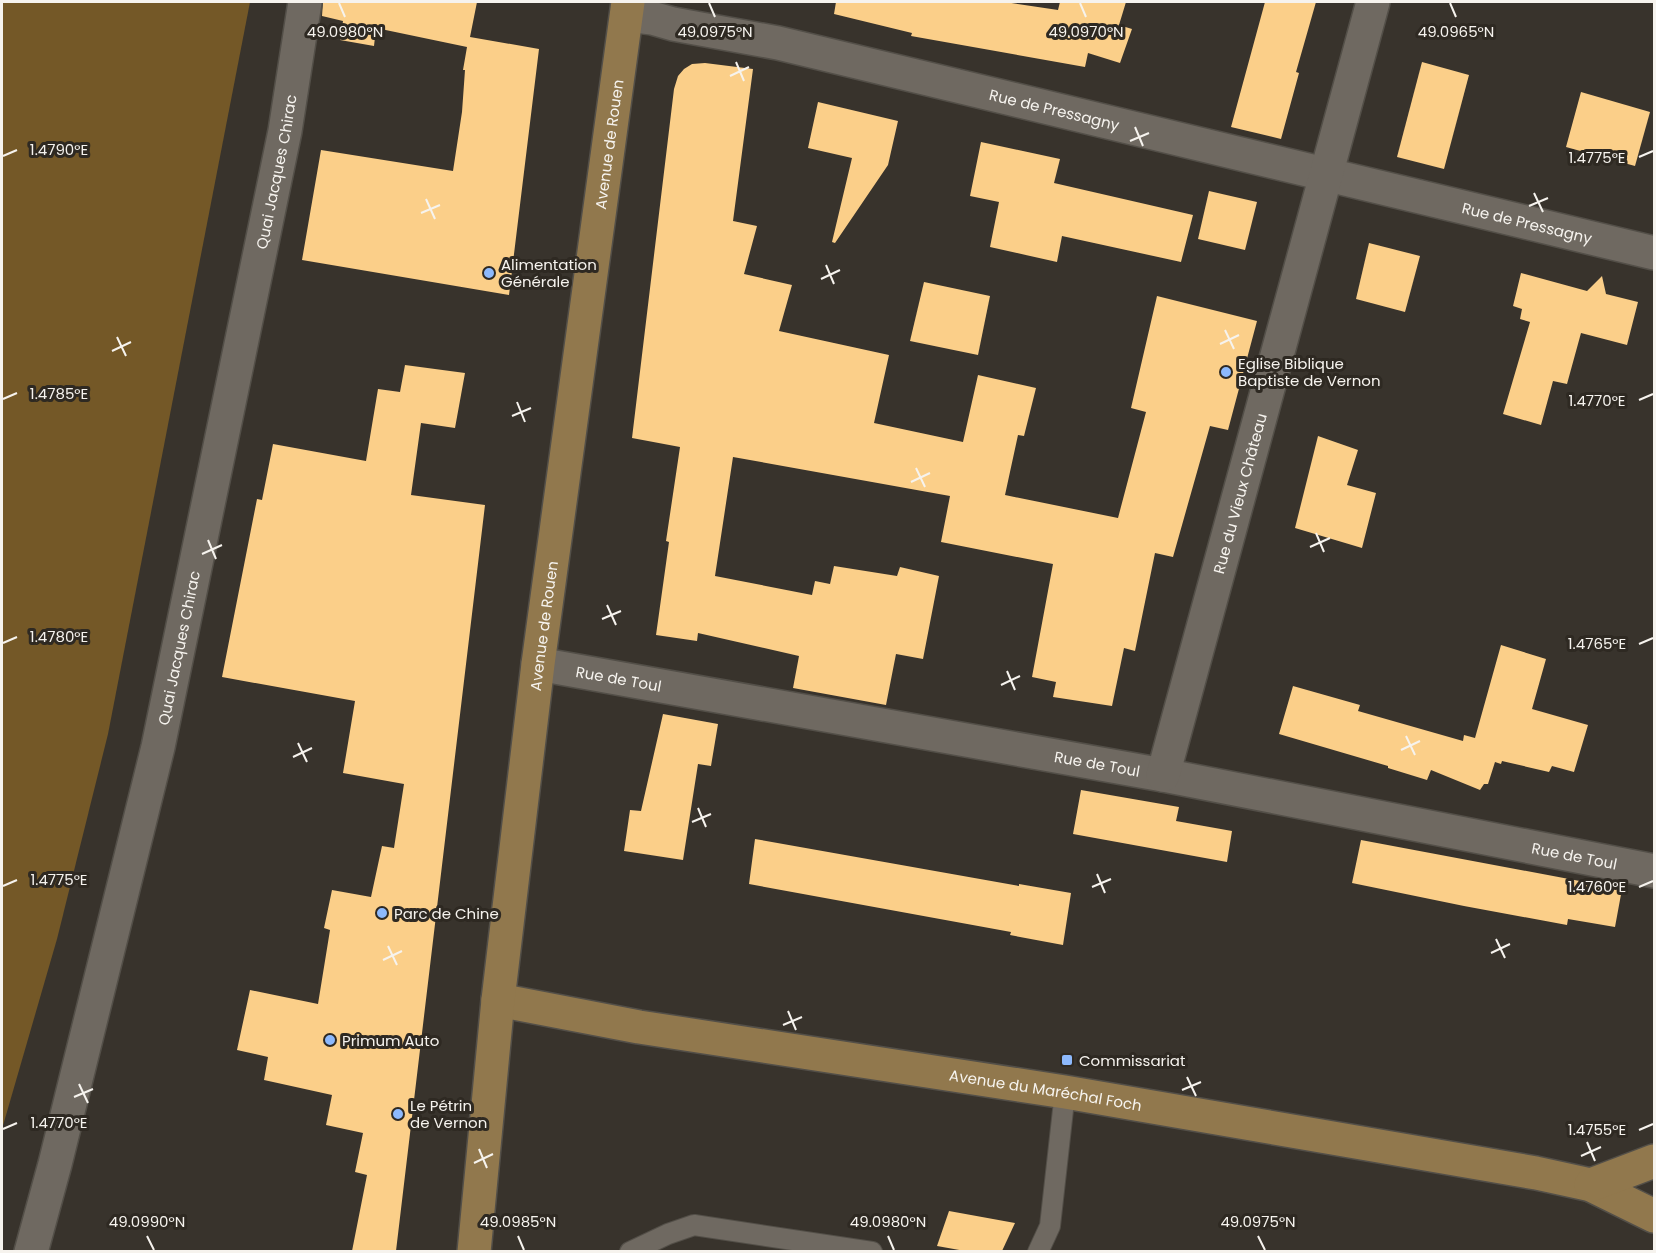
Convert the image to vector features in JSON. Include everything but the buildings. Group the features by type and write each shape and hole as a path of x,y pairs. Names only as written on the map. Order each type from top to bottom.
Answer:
{"main road":[{"name":"Avenue de Rouen","path":"474,1251 498,1000 538,664 628,8"},
{"name":"Avenue du Maréchal Foch","path":"498,1000 639,1027 1065,1092 1524,1171 1591,1185 1654,1216"},
{"path":"1591,1185 1654,1161"}],"street":[{"name":"Quai Jacques Chirac","path":"31,1251 56,1164 158,747 285,131 305,2"},
{"name":"Rue du Vieux Château","path":"1162,775 1373,2"},
{"name":"Rue de Pressagny","path":"628,8 673,24 778,43 1654,253"},
{"name":"Rue de Toul","path":"538,664 1162,775 1654,871"}],"lane":[{"path":"1038,1251 1050,1226 1065,1092"},
{"path":"630,1251 694,1225 872,1251"}],"shaded area":[{"path":"2,2 250,2 108,734 57,939 2,1129"}],"place":[{"name":"Alimentation Générale","path":"489,273"},
{"name":"Eglise Biblique Baptiste de Vernon","path":"1226,372"},
{"name":"Parc de Chine","path":"382,913"},
{"name":"Primum Auto","path":"330,1040"},
{"name":"Commissariat","path":"1067,1060"},
{"name":"Le Pétrin de Vernon","path":"398,1114"}]}
